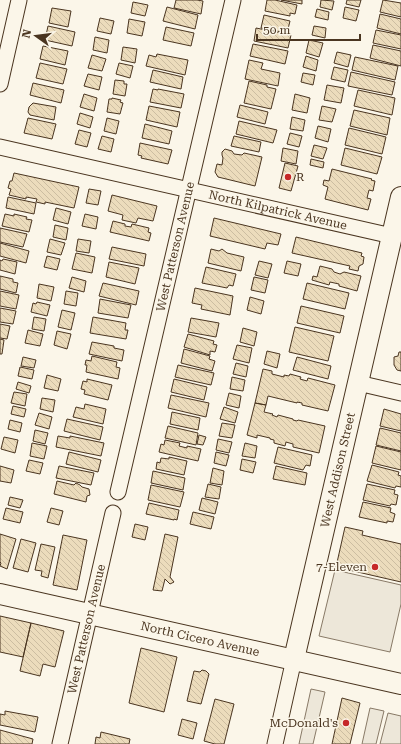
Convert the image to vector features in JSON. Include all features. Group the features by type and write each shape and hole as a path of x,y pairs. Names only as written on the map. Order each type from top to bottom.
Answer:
{"main road":[{"name":"West Addison Street","path":"294,659 401,197"},
{"name":"North Cicero Avenue","path":"0,594 401,684"}],"street":[{"path":"0,84 20,0"},
{"name":"West Patterson Avenue","path":"118,492 233,0"},
{"name":"North Kilpatrick Avenue","path":"0,147 392,236"},
{"path":"358,383 401,392"},
{"name":"West Patterson Avenue","path":"60,744 113,513"},
{"name":"West Addison Street","path":"275,744 294,659"}],"shaded area":[{"path":"335,570 401,585 401,604 390,652 319,636"},
{"path":"311,689 325,692 313,744 299,744"},
{"path":"370,708 384,711 376,744 362,744"},
{"path":"388,713 401,716 401,744 380,744"}],"building":[{"path":"176,0 203,1 201,14 174,8"},
{"path":"267,0 275,0 297,5 295,14 290,13 290,16 265,11"},
{"path":"281,0 302,0 302,4"},
{"path":"321,0 334,1 332,10 320,7"},
{"path":"347,0 361,0 359,7 346,4"},
{"path":"383,0 401,3 401,17 380,12"},
{"path":"133,2 148,5 145,16 131,13"},
{"path":"167,7 198,15 195,29 163,21"},
{"path":"345,7 359,10 356,21 343,18"},
{"path":"52,8 71,11 68,27 49,23"},
{"path":"317,9 329,12 328,20 315,17"},
{"path":"380,14 401,19 401,34 377,28"},
{"path":"264,15 290,21 287,33 261,28"},
{"path":"100,18 114,21 111,34 97,31"},
{"path":"129,19 145,22 142,36 127,33"},
{"path":"48,26 75,32 72,46 45,40"},
{"path":"314,26 326,28 325,38 312,35"},
{"path":"166,27 194,33 191,46 163,40"},
{"path":"256,28 291,35 288,48 254,41"},
{"path":"376,30 401,35 401,49 373,43"},
{"path":"95,37 109,40 107,53 93,50"},
{"path":"309,40 323,43 319,57 306,53"},
{"path":"253,44 288,51 285,64 250,56"},
{"path":"373,45 401,51 401,66 370,58"},
{"path":"43,46 68,51 65,65 40,59"},
{"path":"123,47 137,49 135,63 121,60"},
{"path":"337,52 351,55 348,67 334,63"},
{"path":"157,54 188,60 185,75 146,66 149,55 156,57"},
{"path":"92,55 106,59 102,71 88,68"},
{"path":"306,56 318,60 316,71 303,67"},
{"path":"355,57 398,66 395,80 352,70"},
{"path":"249,60 263,63 261,69 280,73 278,86 245,79"},
{"path":"40,63 67,69 63,84 36,78"},
{"path":"119,63 133,66 130,78 116,74"},
{"path":"334,67 348,70 345,82 331,79"},
{"path":"153,70 183,77 181,89 150,82"},
{"path":"351,72 395,82 392,95 348,86"},
{"path":"303,73 315,75 313,85 301,82"},
{"path":"88,74 102,77 99,90 84,86"},
{"path":"115,80 124,81 124,84 127,84 125,96 113,94"},
{"path":"249,81 267,85 267,87 276,89 271,109 244,103"},
{"path":"33,83 64,90 61,103 30,95"},
{"path":"327,85 344,88 341,103 324,100"},
{"path":"153,89 184,94 181,108 150,102"},
{"path":"358,90 395,98 392,115 354,106"},
{"path":"84,94 97,98 94,111 80,107"},
{"path":"295,94 310,98 307,113 292,110"},
{"path":"112,98 121,100 120,102 123,103 120,114 107,112 109,99"},
{"path":"33,103 56,107 54,120 30,115 28,112 29,107"},
{"path":"240,105 268,112 265,124 237,117"},
{"path":"149,106 180,112 177,127 146,120"},
{"path":"322,106 336,109 332,122 319,120"},
{"path":"354,110 390,118 387,135 350,126"},
{"path":"80,113 93,117 90,128 77,124"},
{"path":"292,117 305,120 303,131 290,129"},
{"path":"28,118 56,124 52,139 24,133"},
{"path":"107,118 119,121 116,134 104,131"},
{"path":"239,121 277,130 273,143 236,134"},
{"path":"145,124 172,131 169,144 142,138"},
{"path":"318,126 331,129 328,142 315,138"},
{"path":"349,128 386,137 382,154 345,145"},
{"path":"79,130 91,133 87,147 75,144"},
{"path":"290,133 302,136 299,147 287,144"},
{"path":"102,136 114,139 111,152 98,149"},
{"path":"234,136 261,142 259,152 231,146"},
{"path":"140,143 172,150 168,164 141,158 142,156 138,155"},
{"path":"314,145 327,148 323,159 311,156"},
{"path":"283,148 298,151 296,164 281,161"},
{"path":"345,148 382,157 377,174 341,165"},
{"path":"225,149 232,151 234,154 242,155 244,153 262,157 255,186 218,177 215,172 217,164 222,165 222,152"},
{"path":"311,159 324,162 323,168 310,165"},
{"name":"R","path":"285,163 298,166 291,191 279,188"},
{"path":"332,169 375,181 373,191 369,190 367,198 371,199 368,210 325,199 328,187 323,185 324,180 329,181"},
{"path":"14,173 79,187 74,208 45,202 45,204 36,202 37,199 26,197 26,199 9,195 11,189 8,188"},
{"path":"89,189 101,191 98,205 86,203"},
{"path":"112,195 157,206 153,221 138,218 136,223 122,220 123,215 108,211"},
{"path":"8,197 36,203 34,214 6,208"},
{"path":"56,208 71,212 68,224 53,220"},
{"path":"5,214 14,216 14,214 27,217 26,219 32,220 29,232 2,226"},
{"path":"85,214 98,217 96,229 82,226"},
{"path":"214,218 281,234 278,245 267,243 265,249 210,236"},
{"path":"113,221 125,224 125,226 131,227 132,224 149,228 148,232 151,233 149,241 110,232"},
{"path":"55,225 68,228 66,240 53,237"},
{"path":"0,228 27,234 23,247 0,242"},
{"path":"296,237 362,253 361,256 364,257 363,264 359,266 358,271 349,269 350,266 292,253"},
{"path":"50,239 65,243 61,255 47,252"},
{"path":"78,239 91,241 89,253 76,251"},
{"path":"0,243 29,251 26,263 0,256"},
{"path":"112,247 146,254 144,266 109,259"},
{"path":"211,249 219,251 222,249 227,253 244,257 241,271 208,263"},
{"path":"76,253 95,257 92,273 72,269"},
{"path":"47,256 60,259 57,270 44,267"},
{"path":"3,259 17,262 15,274 0,270 0,260 2,261"},
{"path":"259,261 272,264 268,278 255,275"},
{"path":"287,261 301,264 298,276 284,273"},
{"path":"109,262 139,268 135,284 106,277"},
{"path":"320,266 332,269 334,272 340,274 344,272 361,276 357,291 339,286 339,284 330,282 329,285 312,280 313,276 317,277"},
{"path":"206,267 236,274 233,286 229,285 227,288 202,283"},
{"path":"0,276 13,279 13,282 18,283 16,293 0,289"},
{"path":"72,277 86,281 84,292 69,288"},
{"path":"254,277 268,280 265,293 251,290"},
{"path":"103,283 139,291 136,305 99,296"},
{"path":"307,283 349,293 345,309 303,299"},
{"path":"39,284 54,287 51,301 37,298"},
{"path":"195,288 233,296 230,315 201,309 202,305 192,303"},
{"path":"0,291 19,295 16,309 0,306"},
{"path":"66,291 78,293 76,306 64,304"},
{"path":"250,297 264,301 261,314 247,310"},
{"path":"100,299 131,305 128,318 98,313"},
{"path":"37,302 50,305 47,316 31,312 33,303 36,304"},
{"path":"301,306 344,316 340,333 297,323"},
{"path":"0,308 16,311 13,324 0,322"},
{"path":"62,310 75,313 71,330 58,327"},
{"path":"34,317 46,319 44,331 32,329"},
{"path":"93,317 126,323 125,330 128,330 126,339 90,333"},
{"path":"191,318 219,323 216,337 188,332"},
{"path":"0,324 10,326 7,339 0,338"},
{"path":"295,327 334,336 328,361 289,352"},
{"path":"243,328 257,332 254,346 240,342"},
{"path":"28,330 43,334 40,346 25,343"},
{"path":"57,331 71,334 67,349 54,345"},
{"path":"188,334 214,341 213,344 217,345 215,352 210,351 210,355 184,347"},
{"path":"0,339 4,340 2,354 0,354"},
{"path":"92,342 114,346 114,348 124,350 122,361 89,354"},
{"path":"237,345 252,348 249,363 233,359"},
{"path":"184,349 210,356 209,359 215,361 212,371 181,363"},
{"path":"267,351 280,354 277,368 264,364"},
{"path":"399,352 401,352 401,371 397,370 394,365 394,357 398,356"},
{"path":"92,356 117,362 116,367 120,368 118,379 86,372 86,360 91,361"},
{"path":"23,357 36,360 34,368 21,366"},
{"path":"297,357 331,366 328,379 293,370"},
{"path":"236,363 248,366 246,377 233,374"},
{"path":"178,365 214,373 211,385 175,377"},
{"path":"20,367 34,370 32,379 18,376"},
{"path":"263,369 272,371 272,374 284,377 284,375 289,376 290,374 301,377 300,379 307,381 308,378 335,385 328,411 302,405 302,403 268,396 266,405 255,403"},
{"path":"47,375 61,379 58,391 44,388"},
{"path":"232,377 245,380 243,391 230,389"},
{"path":"87,379 112,385 108,400 84,394 85,390 81,389 83,381 87,382"},
{"path":"174,379 207,387 204,400 171,392"},
{"path":"18,382 31,386 29,393 16,389"},
{"path":"14,392 27,394 25,406 11,403"},
{"path":"229,393 241,396 239,408 226,405"},
{"path":"171,395 209,403 206,417 168,408"},
{"path":"42,398 55,400 53,412 40,409"},
{"path":"255,403 266,405 264,412 273,414 272,415 277,417 278,415 297,421 325,426 319,453 293,447 293,444 286,442 285,446 274,443 274,440 270,438 257,435 257,438 247,435"},
{"path":"85,404 106,409 103,424 73,417 76,407 84,409"},
{"path":"13,406 26,409 24,417 11,414"},
{"path":"224,407 238,412 235,423 220,419"},
{"path":"384,409 401,414 401,431 380,426"},
{"path":"172,412 200,418 198,430 170,424"},
{"path":"39,413 52,417 49,429 35,425"},
{"path":"67,419 103,427 100,440 64,431"},
{"path":"10,420 22,423 20,432 8,429"},
{"path":"222,423 235,425 232,438 219,436"},
{"path":"168,426 198,433 196,445 165,438"},
{"path":"380,428 401,433 401,451 376,445"},
{"path":"35,430 48,433 45,444 33,441"},
{"path":"199,435 206,437 203,445 197,444"},
{"path":"58,436 70,438 70,436 104,443 101,456 56,447"},
{"path":"4,437 18,440 15,453 1,449"},
{"path":"218,439 232,442 229,453 216,450"},
{"path":"165,440 180,443 179,446 187,448 187,446 201,449 198,461 159,452 161,444 164,445"},
{"path":"32,443 47,446 44,459 30,456"},
{"path":"245,443 257,446 255,458 242,456"},
{"path":"376,446 401,452 401,470 372,463"},
{"path":"278,447 312,455 310,466 306,465 303,470 274,463"},
{"path":"69,452 101,460 98,472 66,464"},
{"path":"216,452 229,455 226,466 214,463"},
{"path":"169,457 187,461 184,475 156,469 157,462 160,463 161,458 169,459"},
{"path":"242,459 256,462 253,473 240,470"},
{"path":"29,460 43,463 40,474 26,471"},
{"path":"372,465 399,472 398,475 401,476 401,487 396,486 395,488 367,481"},
{"path":"0,466 14,470 11,483 0,481"},
{"path":"59,466 94,473 91,485 56,478"},
{"path":"276,466 307,473 305,485 273,479"},
{"path":"213,468 224,471 222,485 210,483"},
{"path":"153,471 185,478 183,490 151,483"},
{"path":"57,481 74,485 76,483 89,489 90,495 87,496 86,502 54,494"},
{"path":"208,484 221,487 219,499 205,497"},
{"path":"367,484 395,490 394,494 398,495 396,505 391,504 390,506 363,500"},
{"path":"151,485 184,492 180,507 148,500"},
{"path":"10,497 23,500 20,508 8,505"},
{"path":"202,498 218,502 215,514 199,510"},
{"path":"363,502 391,508 390,512 395,514 393,522 387,521 387,523 359,517"},
{"path":"149,503 179,510 177,520 146,514"},
{"path":"6,508 23,512 20,523 3,519"},
{"path":"51,508 63,511 59,525 47,522"},
{"path":"193,512 214,517 211,529 190,524"},
{"path":"135,524 148,527 145,540 132,537"},
{"path":"345,527 363,531 362,535 401,544 401,582 336,567"},
{"path":"0,534 16,539 7,569 0,566"},
{"path":"165,534 178,537 170,577 174,582 170,584 165,579 162,591 153,590"},
{"path":"63,535 87,540 77,590 53,585"},
{"path":"21,539 36,543 28,572 13,568"},
{"path":"41,544 55,547 48,578 41,576 42,571 35,570"},
{"path":"0,616 31,623 23,657 0,652"},
{"path":"31,623 64,631 55,667 43,664 40,676 20,671"},
{"path":"141,648 177,657 164,712 129,703"},
{"path":"202,670 209,674 201,704 187,701 194,671 200,672"},
{"name":"McDonald's","path":"342,698 360,703 350,744 332,744"},
{"path":"215,699 234,704 224,744 215,744 204,741"},
{"path":"5,711 38,717 35,732 0,725 0,714 5,715"},
{"path":"182,719 197,723 193,739 178,735"},
{"path":"0,730 33,739 32,744 0,744"},
{"path":"101,732 130,739 129,744 95,744 96,737 100,738"}],"place":[{"name":"R","path":"288,177"},
{"name":"7-Eleven","path":"375,567"},
{"name":"McDonald's","path":"346,723"}]}
